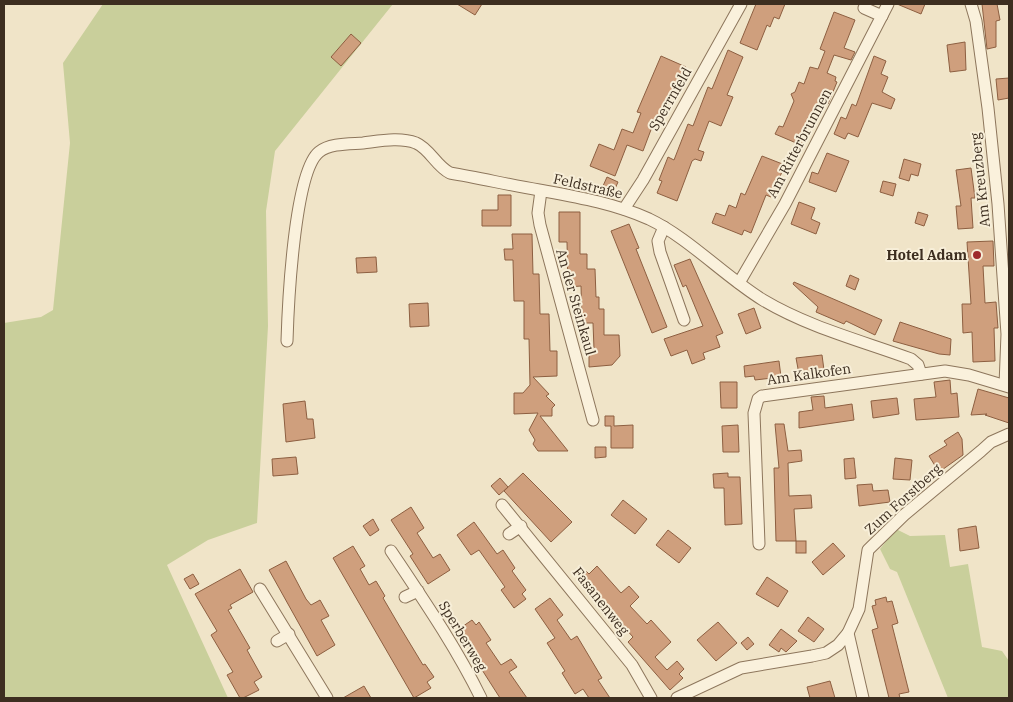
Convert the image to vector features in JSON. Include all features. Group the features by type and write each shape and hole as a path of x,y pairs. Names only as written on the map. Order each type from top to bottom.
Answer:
{"street":[{"name":"Sperrnfeld","path":"624,209 643,180 741,4"},
{"name":"Am Ritterbrunnen","path":"739,283 785,204 888,4"},
{"name":"Am Kreuzberg","path":"971,4 976,21 987,99 998,204 1007,334 1007,386"},
{"path":"864,8 882,16"},
{"name":"Feldstraße","path":"287,341 288,300 298,218 310,166 320,151 329,147 384,140 405,141 423,147 443,169 450,173 541,191 572,195 624,209 664,227 764,300 791,314 911,359 921,374"},
{"name":"An der Steinkaul","path":"541,191 538,213 544,243 593,420"},
{"path":"664,227 658,242 660,252 684,320"},
{"path":"921,374 956,372 1007,386"},
{"name":"Am Kalkofen","path":"759,544 754,413 758,399 769,393 921,374"},
{"name":"Zum Forstberg","path":"677,698 741,668 826,652 838,645 848,633 859,609 868,550 904,515 991,442 1009,434"},
{"name":"Fasanenweg","path":"502,504 632,665 651,698"},
{"path":"509,534 520,526"},
{"name":"Sperberweg","path":"391,551 418,590 467,669 481,698"},
{"path":"260,589 327,698"},
{"path":"405,598 418,590"},
{"path":"848,633 864,698"},
{"path":"277,641 289,634"}],"green space":[{"path":"103,4 393,4 275,151 266,211 268,326 257,523 208,540 167,565 228,698 4,698 4,323 41,317 53,310 70,143 63,63"},
{"path":"896,529 910,536 945,535 950,567 968,564 982,647 1002,651 1009,661 1009,698 948,698 897,572 890,569 880,549"}],"building":[{"path":"457,4 482,4 475,15"},
{"path":"756,4 785,4 779,19 774,17 770,27 767,25 757,50 740,43"},
{"path":"897,4 925,4 921,14"},
{"path":"982,4 997,4 1000,20 996,21 996,47 987,49"},
{"path":"834,12 855,20 844,48 855,52 851,60 834,55 827,73 836,77 835,81 837,82 828,104 826,103 823,109 817,106 801,145 775,134 779,126 783,127 794,101 791,94 795,92 799,82 804,84 810,67 818,69 825,51 820,49"},
{"path":"351,34 361,43 341,66 331,57"},
{"path":"965,42 966,70 950,72 947,45"},
{"path":"728,50 743,57 727,95 733,97 721,126 709,121 698,150 704,152 701,161 695,159 692,161 677,201 657,193 662,181 659,180 668,157 674,160 688,124 693,126 708,87 712,89"},
{"path":"661,56 686,67 676,90 674,89 661,121 655,119 643,151 627,145 615,176 590,166 599,144 614,150 622,129 633,133 641,113 637,112"},
{"path":"874,56 886,61 881,74 888,77 882,92 895,99 891,109 872,103 858,137 848,133 845,139 834,134 841,117 846,119 852,104 856,106"},
{"path":"1009,78 1009,98 998,100 996,79"},
{"path":"827,153 849,161 836,192 809,182 812,172 818,174"},
{"path":"762,156 785,165 771,197 766,195 751,233 744,230 742,235 712,223 716,213 725,216 729,205 736,208 741,193 745,195"},
{"path":"904,159 921,164 918,176 911,174 909,181 899,178"},
{"path":"971,168 975,198 971,198 973,228 958,229 956,206 961,206 956,170"},
{"path":"607,177 618,182 614,191 603,186"},
{"path":"883,181 896,184 893,196 880,192"},
{"path":"498,195 511,195 511,226 482,226 482,210 498,210"},
{"path":"799,202 815,208 811,219 820,223 816,234 791,224"},
{"path":"559,212 580,212 580,254 587,254 587,269 595,269 596,297 599,297 599,309 604,309 604,335 619,335 620,356 612,365 589,367 589,349 594,349 593,323 582,323 581,286 568,287 567,242 559,242"},
{"path":"918,212 928,215 924,226 915,223"},
{"path":"629,224 639,248 636,249 667,327 652,333 611,231"},
{"path":"512,234 532,234 533,274 539,274 540,314 549,314 550,351 557,351 557,376 533,377 549,394 546,396 555,405 552,408 552,416 540,416 568,451 538,451 533,444 535,440 529,430 538,413 514,414 514,393 523,393 530,385 529,339 524,339 524,301 514,301 513,260 505,260 504,249 513,249"},
{"path":"993,241 994,266 983,266 985,303 996,302 998,328 994,328 995,361 973,362 972,332 963,333 962,304 971,304 967,242"},
{"path":"376,257 377,272 357,273 356,258"},
{"path":"690,259 723,333 716,336 720,347 703,353 705,359 692,364 687,350 671,356 664,339 703,326 686,285 683,287 674,265"},
{"path":"850,275 859,279 855,290 846,286"},
{"path":"794,282 882,320 875,335 846,321 844,324 816,312 818,307 793,284"},
{"path":"428,303 429,326 410,327 409,304"},
{"path":"754,308 761,328 746,334 738,314"},
{"path":"900,322 951,339 950,355 939,354 893,341"},
{"path":"822,355 824,370 799,374 796,358"},
{"path":"779,361 781,377 755,380 754,376 745,377 744,366"},
{"path":"950,380 951,394 957,393 959,417 916,420 914,399 936,397 934,382"},
{"path":"720,382 737,382 737,408 721,408"},
{"path":"978,389 1009,398 1009,423 985,415 987,414 971,415"},
{"path":"824,396 825,408 852,404 854,420 799,428 799,412 813,410 811,397"},
{"path":"897,398 899,414 873,418 871,401"},
{"path":"305,401 307,419 313,419 315,438 286,442 283,404"},
{"path":"605,416 614,416 614,426 633,425 633,448 611,448 611,426 605,426"},
{"path":"775,424 784,424 788,451 801,450 802,461 788,463 789,496 811,495 812,508 794,509 796,541 776,541 774,468 779,468"},
{"path":"738,425 739,452 723,452 722,426"},
{"path":"958,432 962,439 963,455 939,472 929,456 947,445 944,441"},
{"path":"595,447 606,447 606,457 595,458"},
{"path":"296,457 298,474 273,476 272,459"},
{"path":"854,458 856,478 845,479 844,459"},
{"path":"895,458 912,460 910,480 893,479"},
{"path":"523,473 572,522 551,542 504,491"},
{"path":"728,473 728,477 740,477 742,524 725,525 724,488 714,488 713,474"},
{"path":"500,478 508,487 499,495 491,486"},
{"path":"872,484 873,491 888,490 890,502 859,506 857,485"},
{"path":"623,500 647,519 635,534 611,515"},
{"path":"411,507 424,528 417,533 433,558 440,554 450,570 428,584 410,556 413,554 391,520"},
{"path":"373,519 379,530 370,536 363,526"},
{"path":"474,522 497,554 503,550 515,568 512,571 526,590 522,594 526,599 514,608 501,590 505,587 479,550 471,555 457,535"},
{"path":"976,526 979,548 960,551 958,529"},
{"path":"668,530 691,548 679,563 656,545"},
{"path":"796,541 806,541 806,553 796,553"},
{"path":"833,543 845,556 823,575 812,562"},
{"path":"353,546 365,566 360,569 369,585 376,581 385,596 383,598 400,627 423,665 425,664 434,677 427,682 431,688 414,698 333,558"},
{"path":"286,561 306,599 311,605 320,600 329,616 321,620 335,645 317,656 269,570"},
{"path":"597,566 621,593 629,586 639,597 630,606 647,624 651,620 671,642 655,657 667,670 677,661 684,669 679,674 683,678 670,690 628,642 633,637 586,585 584,586 577,579 586,571 589,574"},
{"path":"240,569 253,592 230,605 232,608 228,610 250,648 247,650 262,677 254,682 259,690 243,698 240,698 227,675 233,672 211,635 217,631 195,594"},
{"path":"193,574 199,584 190,589 184,579"},
{"path":"767,577 788,591 778,607 756,594"},
{"path":"886,597 887,602 892,601 898,623 892,625 909,692 899,694 900,698 889,698 872,630 878,628 872,606 876,605 875,600"},
{"path":"550,598 563,615 557,620 571,640 577,636 602,678 598,680 610,698 589,698 583,689 575,694 562,673 565,671 547,643 555,638 535,609"},
{"path":"808,617 824,629 814,642 798,631"},
{"path":"472,620 476,625 479,622 491,640 486,643 501,665 511,659 517,667 509,672 527,698 500,698 477,662 479,661 456,631"},
{"path":"718,622 737,643 716,661 697,640"},
{"path":"781,629 797,641 786,652 781,648 779,652 769,645"},
{"path":"748,637 754,644 747,650 741,643"},
{"path":"830,681 835,698 810,698 807,687"},
{"path":"364,686 371,698 343,698"}],"place":[{"name":"Hotel Adam","path":"977,255"}]}
